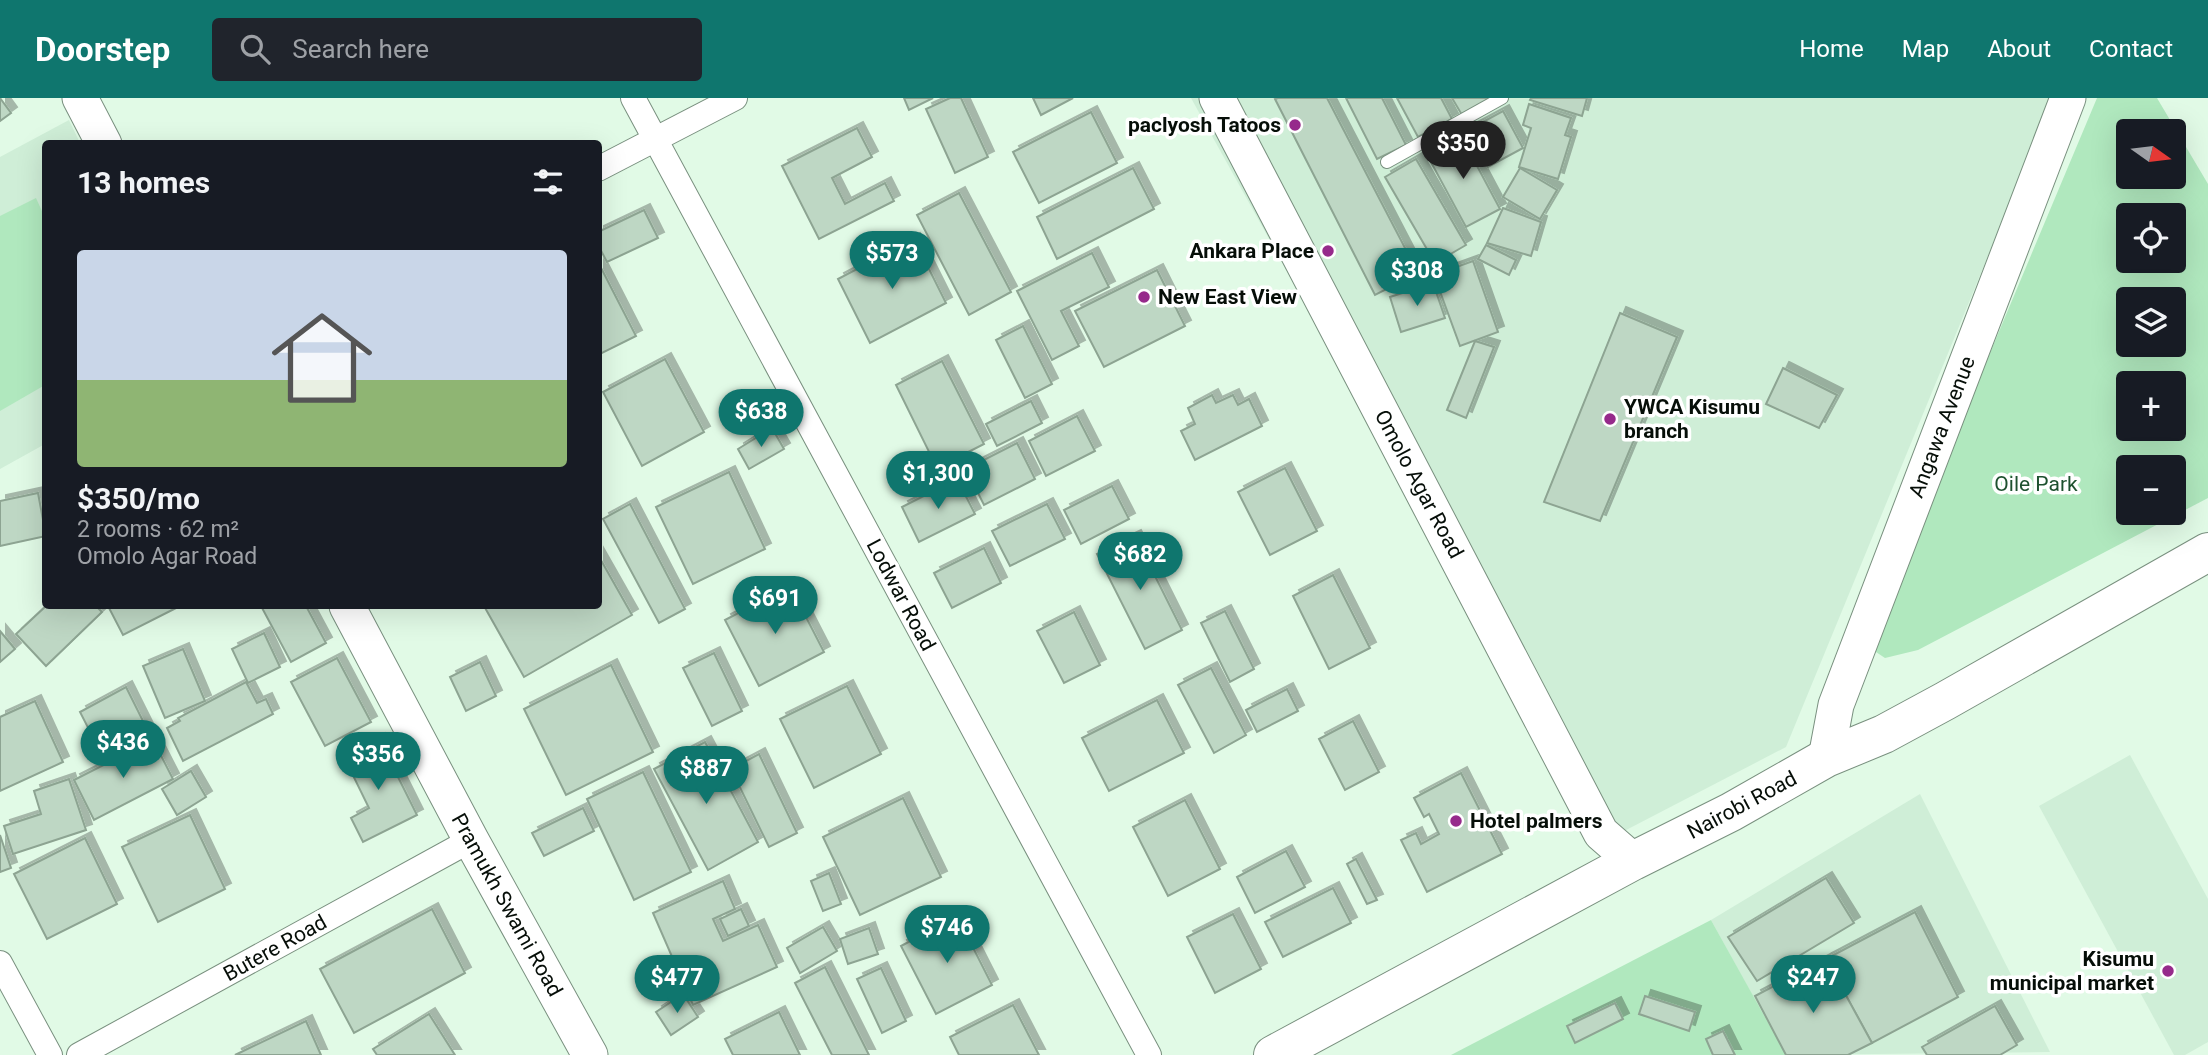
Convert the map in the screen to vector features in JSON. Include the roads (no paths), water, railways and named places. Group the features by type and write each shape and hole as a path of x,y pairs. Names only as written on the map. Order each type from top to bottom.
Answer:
{"highway":[{"name":"Nairobi Road","path":"1273,1055 1633,861 1731,812 1826,758 1884,734 2208,552"},
{"name":"Nairobi Road","path":"1298,1055 1825,763 1897,730 2208,562"}],"main road":[{"path":"80,98 102,140"},
{"name":"Omolo Agar Road","path":"1217,98 1601,832 1633,861"},
{"name":"Angawa Avenue","path":"1826,758 1836,705 2068,98"},
{"name":"Pramukh Swami Road","path":"349,609 471,840 590,1055"}],"street":[{"name":"Lodwar Road","path":"633,98 1149,1055"},
{"path":"602,167 735,98"},
{"name":"Butere Road","path":"79,1055 471,840"},
{"path":"0,963 50,1055"}],"lane":[{"path":"1387,162 1502,98"}],"place":[{"name":"paclyosh Tatoos","path":"1295,125"},
{"name":"Ankara Place","path":"1328,251"},
{"name":"New East View","path":"1144,297"},
{"name":"YWCA Kisumu branch","path":"1610,419"},
{"name":"Hotel palmers","path":"1456,821"},
{"name":"Kisumu municipal market","path":"2168,971"}],"park label":[{"name":"Oile Park","path":"2036,484"}]}
